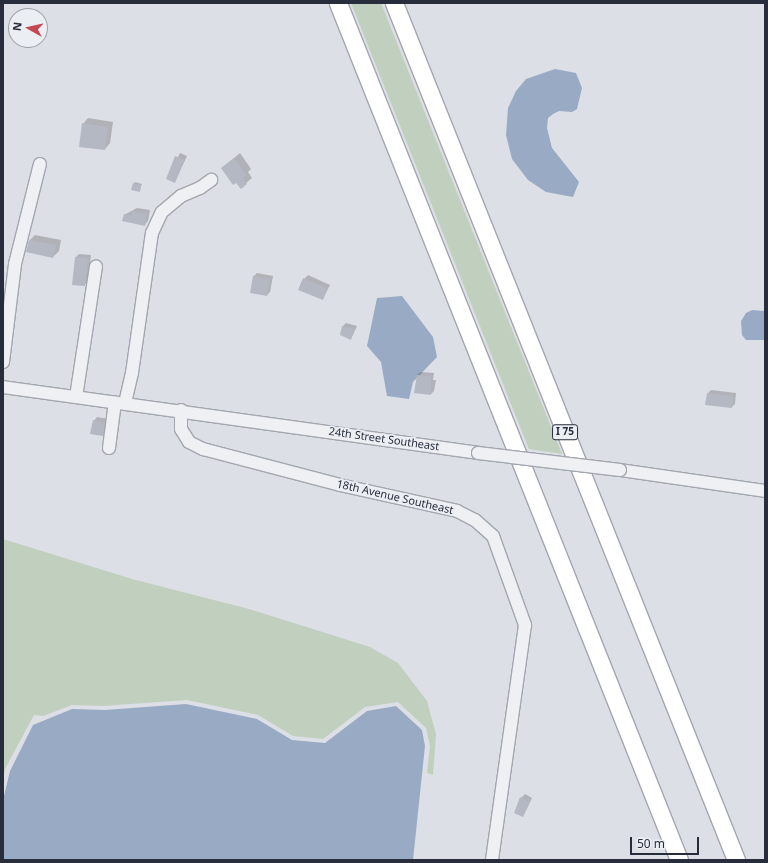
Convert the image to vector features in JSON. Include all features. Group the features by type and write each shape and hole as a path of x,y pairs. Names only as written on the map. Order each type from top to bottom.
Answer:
{"highway":[{"path":"338,3 680,860"},
{"name":"I 75","path":"394,3 736,860"}],"street":[{"path":"3,362 15,264 40,164"},
{"path":"109,448 120,402 132,372 152,233 162,212 181,196 200,188 211,180"},
{"path":"76,396 96,267"},
{"name":"24th Street Southeast","path":"3,387 181,410 478,453 620,470 765,491"},
{"name":"18th Avenue Southeast","path":"181,410 181,429 189,442 203,449 340,485 457,511 475,520 493,536 525,625 492,860"}],"green space":[{"path":"351,3 381,3 562,454 529,449"},
{"path":"3,539 132,579 249,609 370,647 398,663 427,701 436,734 433,775 427,773 430,746 426,728 398,702 365,707 323,739 293,736 258,715 187,700 102,706 72,705 43,716 34,715 5,769 3,780"}],"water":[{"path":"555,69 576,73 582,88 577,109 572,112 559,111 553,114 548,118 547,128 552,148 579,182 573,197 546,192 528,180 512,159 506,135 508,108 516,91 526,79"},
{"path":"402,296 433,337 437,357 413,382 409,399 387,396 381,362 367,346 377,298"},
{"path":"752,310 765,311 765,340 746,340 742,335 741,321 746,313"},
{"path":"186,704 257,719 292,740 325,743 367,711 396,706 422,730 425,746 413,860 3,860 3,800 10,771 33,725 72,709 105,710"}],"building":[{"path":"82,123 108,127 105,150 79,147"},
{"path":"175,156 184,160 175,183 166,179"},
{"path":"234,158 246,175 243,178 247,184 241,189 236,183 233,185 221,168"},
{"path":"133,183 141,185 140,192 131,190"},
{"path":"132,211 147,214 145,226 122,221 124,214 131,216"},
{"path":"29,240 56,245 53,258 26,252"},
{"path":"75,257 88,258 85,286 72,285"},
{"path":"253,276 270,279 267,296 250,293"},
{"path":"303,278 327,288 323,300 298,290"},
{"path":"342,326 354,329 351,340 340,335"},
{"path":"417,375 431,376 431,395 414,393"},
{"path":"707,393 734,396 732,408 705,405"},
{"path":"93,420 105,423 103,436 90,434"},
{"path":"520,797 530,802 523,817 514,813"}]}
